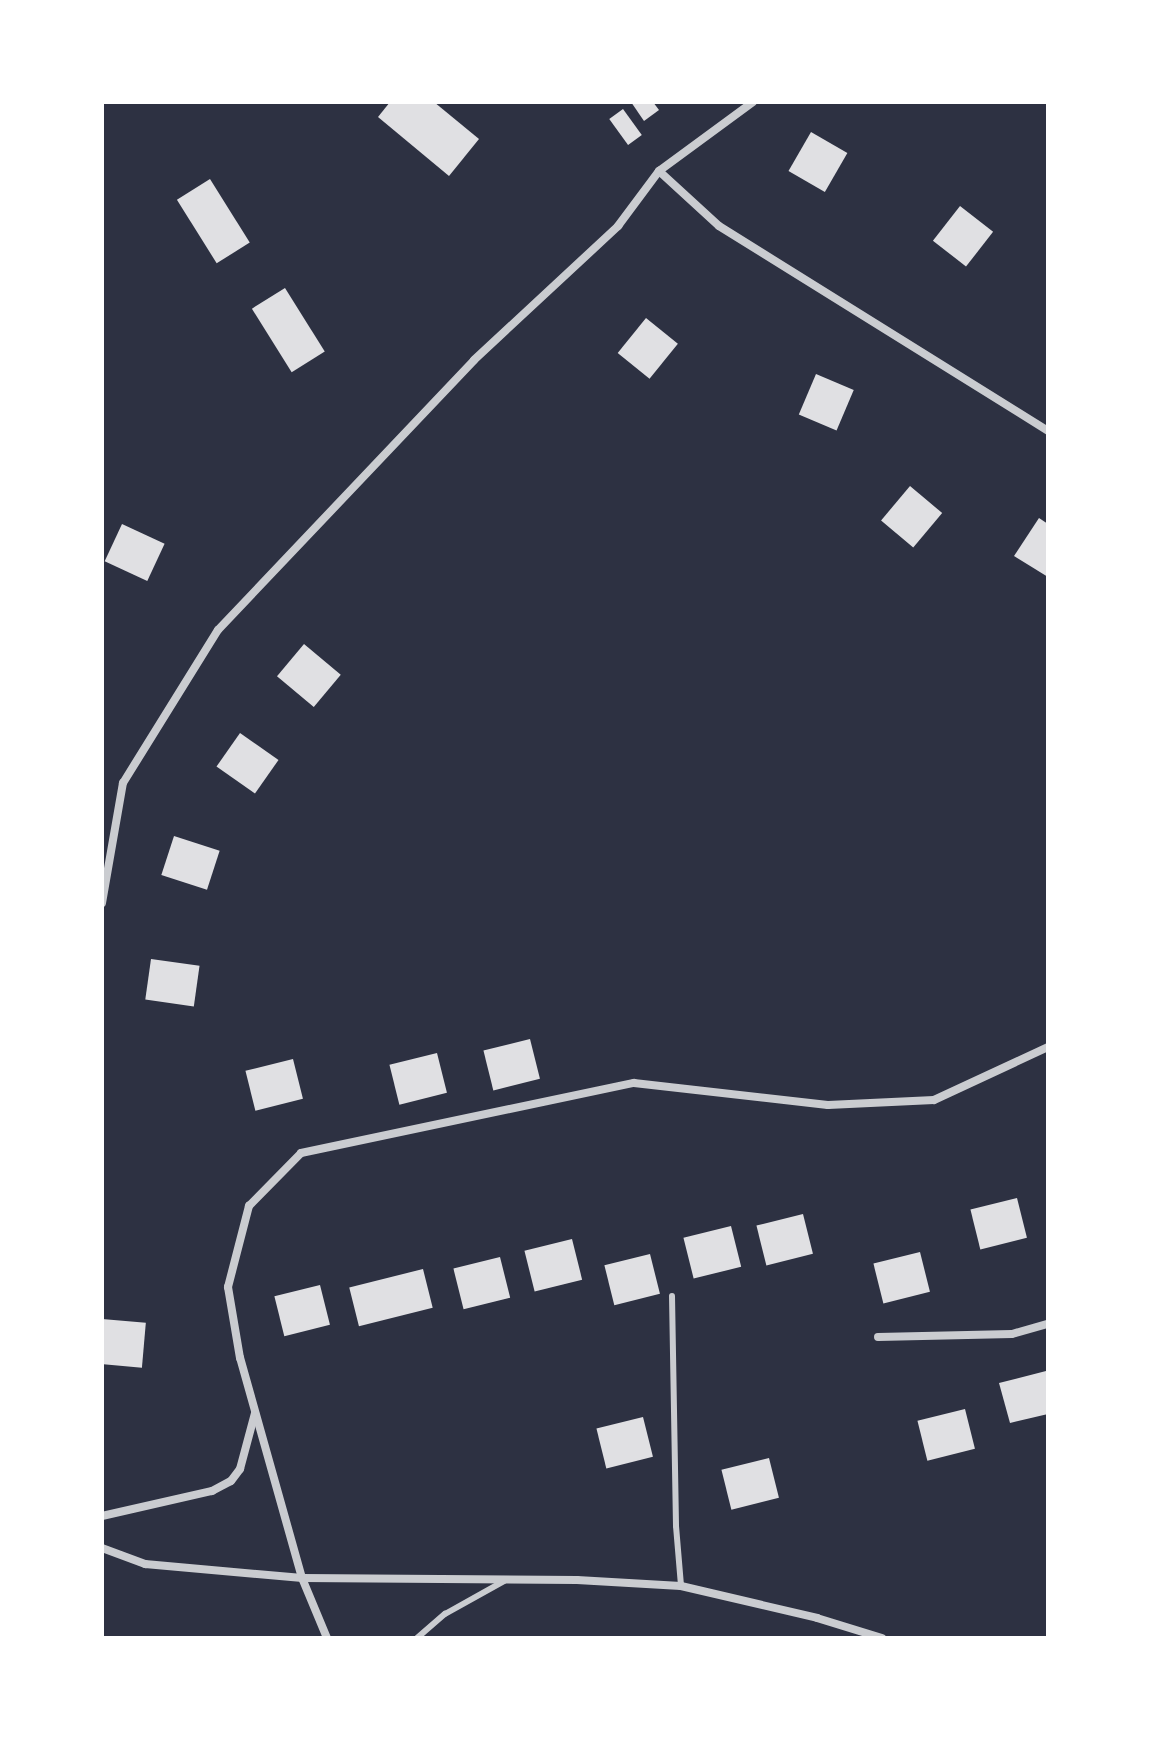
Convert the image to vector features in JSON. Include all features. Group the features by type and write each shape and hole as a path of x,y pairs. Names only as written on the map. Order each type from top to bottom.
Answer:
{"street":[{"path":"102,903 123,783 218,630 474,360 618,226 659,171 753,102"},
{"path":"659,171 719,226 1048,431"},
{"path":"327,1638 302,1578 240,1358 228,1287 249,1206 301,1153 634,1083 828,1105 934,1100 1048,1047"},
{"path":"878,1337 1012,1334 1048,1324"},
{"path":"102,1516 212,1491 231,1481 240,1469 256,1413"},
{"path":"102,1548 145,1564 302,1578 507,1579 681,1586 817,1618 882,1638"}],"lane":[{"path":"672,1296 676,1526 681,1586"},
{"path":"417,1638 445,1614 507,1579"}],"building":[{"path":"390,102 434,102 479,139 449,176 378,117"},
{"path":"631,102 653,102 659,110 644,121"},
{"path":"623,109 642,135 628,145 609,119"},
{"path":"811,132 847,153 825,192 788,171"},
{"path":"210,179 250,243 217,263 177,200"},
{"path":"960,206 993,232 966,267 933,241"},
{"path":"285,288 325,352 292,372 252,309"},
{"path":"646,318 678,344 650,379 618,353"},
{"path":"816,374 854,390 837,431 799,415"},
{"path":"910,486 942,513 913,547 881,520"},
{"path":"1039,518 1048,524 1048,577 1014,556"},
{"path":"122,524 165,544 147,581 105,561"},
{"path":"304,644 341,675 314,707 277,676"},
{"path":"240,733 279,760 255,794 216,767"},
{"path":"174,836 220,851 207,890 161,875"},
{"path":"151,959 200,966 194,1006 145,1000"},
{"path":"530,1039 540,1079 493,1090 483,1051"},
{"path":"437,1053 447,1093 399,1105 389,1065"},
{"path":"293,1059 303,1099 255,1111 245,1071"},
{"path":"1017,1198 1027,1238 980,1249 970,1210"},
{"path":"803,1214 813,1254 766,1265 756,1226"},
{"path":"731,1226 741,1267 694,1279 683,1238"},
{"path":"572,1239 582,1280 535,1292 524,1251"},
{"path":"920,1252 930,1292 883,1303 873,1264"},
{"path":"650,1254 660,1294 614,1305 604,1265"},
{"path":"500,1257 510,1298 464,1309 453,1269"},
{"path":"423,1269 433,1308 359,1326 349,1287"},
{"path":"320,1285 330,1325 284,1336 274,1296"},
{"path":"102,1319 146,1323 142,1368 102,1364"},
{"path":"1046,1371 1048,1414 1010,1423 999,1383"},
{"path":"965,1409 975,1449 927,1461 917,1421"},
{"path":"643,1417 653,1457 606,1468 596,1429"},
{"path":"769,1458 779,1498 731,1510 721,1470"}]}
